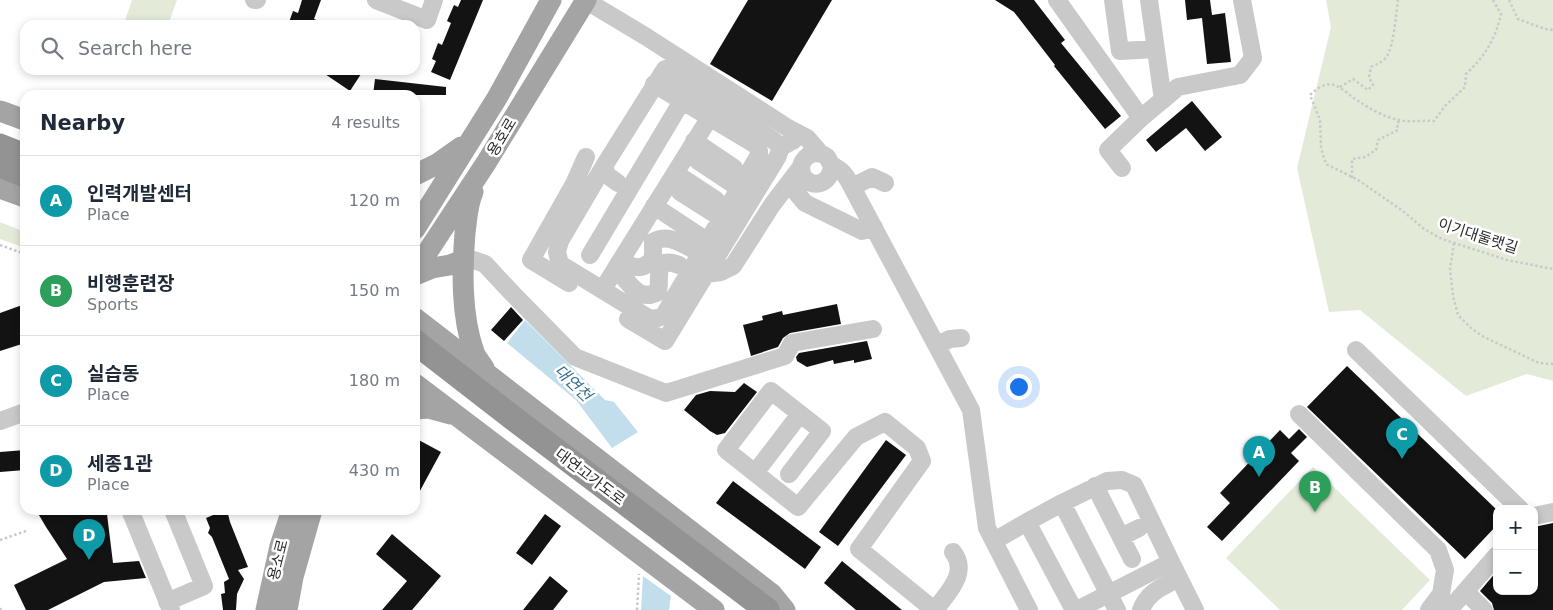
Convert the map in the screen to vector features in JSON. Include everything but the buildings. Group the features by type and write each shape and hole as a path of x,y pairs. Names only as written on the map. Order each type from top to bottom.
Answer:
{"highway":[{"path":"0,146 20,154"},
{"path":"0,165 20,173"},
{"name":"대연고가도로","path":"420,346 696,567 740,610"},
{"name":"대연고가도로","path":"420,366 696,567 767,610"}],"main road":[{"name":"용호로","path":"420,222 497,98 551,0"},
{"name":"용호로","path":"420,263 486,163 586,0"},
{"path":"0,111 20,118"},
{"path":"420,172 437,164 469,141"},
{"path":"486,163 468,203 462,291 474,354 490,377"},
{"path":"0,188 20,195"},
{"path":"420,273 463,260"},
{"path":"420,322 772,594 785,610"},
{"path":"420,388 714,610"},
{"path":"420,409 429,408 457,416"},
{"name":"용소로","path":"266,610 280,546 290,515"},
{"name":"용소로","path":"287,610 293,577 311,515"}],"lane":[{"path":"376,0 427,20 434,0"},
{"path":"586,0 645,36 788,139 810,170 804,203 862,231 874,227"},
{"path":"1057,0 1141,118"},
{"path":"1113,0 1120,51 1156,49"},
{"path":"1149,0 1163,100"},
{"path":"1122,168 1108,150 1141,118 1178,87 1240,75 1253,58 1242,0"},
{"path":"654,84 756,144 759,155 664,315 658,318 650,318 560,264 557,252 560,241 604,166 654,84 664,69 773,140 788,139"},
{"path":"590,255 682,101"},
{"path":"603,289 624,267 654,206 710,117"},
{"path":"586,157 574,184 531,260 665,341 788,139"},
{"path":"694,141 730,160"},
{"path":"604,166 607,175 618,183"},
{"path":"772,205 810,170"},
{"path":"706,274 721,272 733,266 772,205 810,170 843,172 972,410 987,528 1029,610"},
{"path":"675,174 699,187 721,218"},
{"path":"852,187 872,177 885,183"},
{"path":"699,187 739,188"},
{"path":"654,206 704,247"},
{"path":"624,267 638,268 646,266 653,259 653,242 659,238 667,237 704,247"},
{"path":"463,260 474,260 485,264 575,356 666,393 785,356 792,343 873,329"},
{"path":"624,267 636,290 644,296 658,292 660,284 659,270 663,264 679,265"},
{"path":"937,345 950,339 962,338"},
{"path":"1356,350 1516,505"},
{"path":"789,474 822,431 771,391 726,450 798,507 856,437 885,422 917,448 922,461 859,549 935,610 956,581 960,570 958,559 953,552"},
{"path":"0,421 20,414"},
{"path":"755,473 800,414"},
{"path":"1299,414 1438,550 1445,570 1442,594 1429,610"},
{"path":"994,541 1062,502 1095,486 1107,481 1122,480 1134,485 1195,610"},
{"path":"1095,486 1132,559"},
{"path":"1062,502 1117,610"},
{"path":"1538,515 1553,512"},
{"path":"132,515 169,606 204,586 175,515"},
{"path":"1027,522 1076,610 1171,562"},
{"path":"1121,537 1139,528"},
{"path":"1449,610 1493,560"},
{"path":"1141,610 1145,600 1158,589 1179,578"},
{"path":"1466,592 1484,610"}],"path":[{"path":"1398,0 1396,23 1388,54 1381,63 1371,67 1369,77 1373,85 1368,90 1354,79 1340,87 1359,102 1399,120 1434,121 1445,106 1465,87 1466,74 1481,60 1497,31 1501,14 1492,0"},
{"path":"1509,0 1518,19 1553,30"},
{"name":"이기대둘랫길","path":"1340,87 1329,84 1319,86 1310,95 1320,120 1321,148 1326,164 1358,180 1403,211 1424,229 1442,239 1507,260 1553,268"},
{"path":"1352,178 1352,159 1366,158 1376,150 1378,140 1398,130 1397,124 1399,120"},
{"path":"1454,243 1450,269 1453,296 1458,315 1472,329 1484,336 1539,362 1553,364"},
{"path":"0,245 20,252"},
{"path":"0,540 26,531"},
{"path":"637,610 640,554"}],"green space":[{"path":"132,0 177,0 170,20 125,20"},
{"path":"1326,0 1553,0 1553,381 1527,374 1466,396 1360,310 1329,312 1297,168 1331,27"},
{"path":"0,222 20,230 20,246 0,239"},
{"path":"1313,467 1430,580 1402,610 1280,610 1226,558"}],"water":[{"name":"대연천","path":"525,320 605,400 614,402 638,432 612,448 576,400 507,343"},
{"path":"643,576 671,596 669,610 641,610"}],"place":[{"name":"실습동","path":"1402,459"},
{"name":"인력개발센터","path":"1259,477"},
{"name":"비행훈련장","path":"1315,512"},
{"name":"세종1관","path":"89,560"}]}
